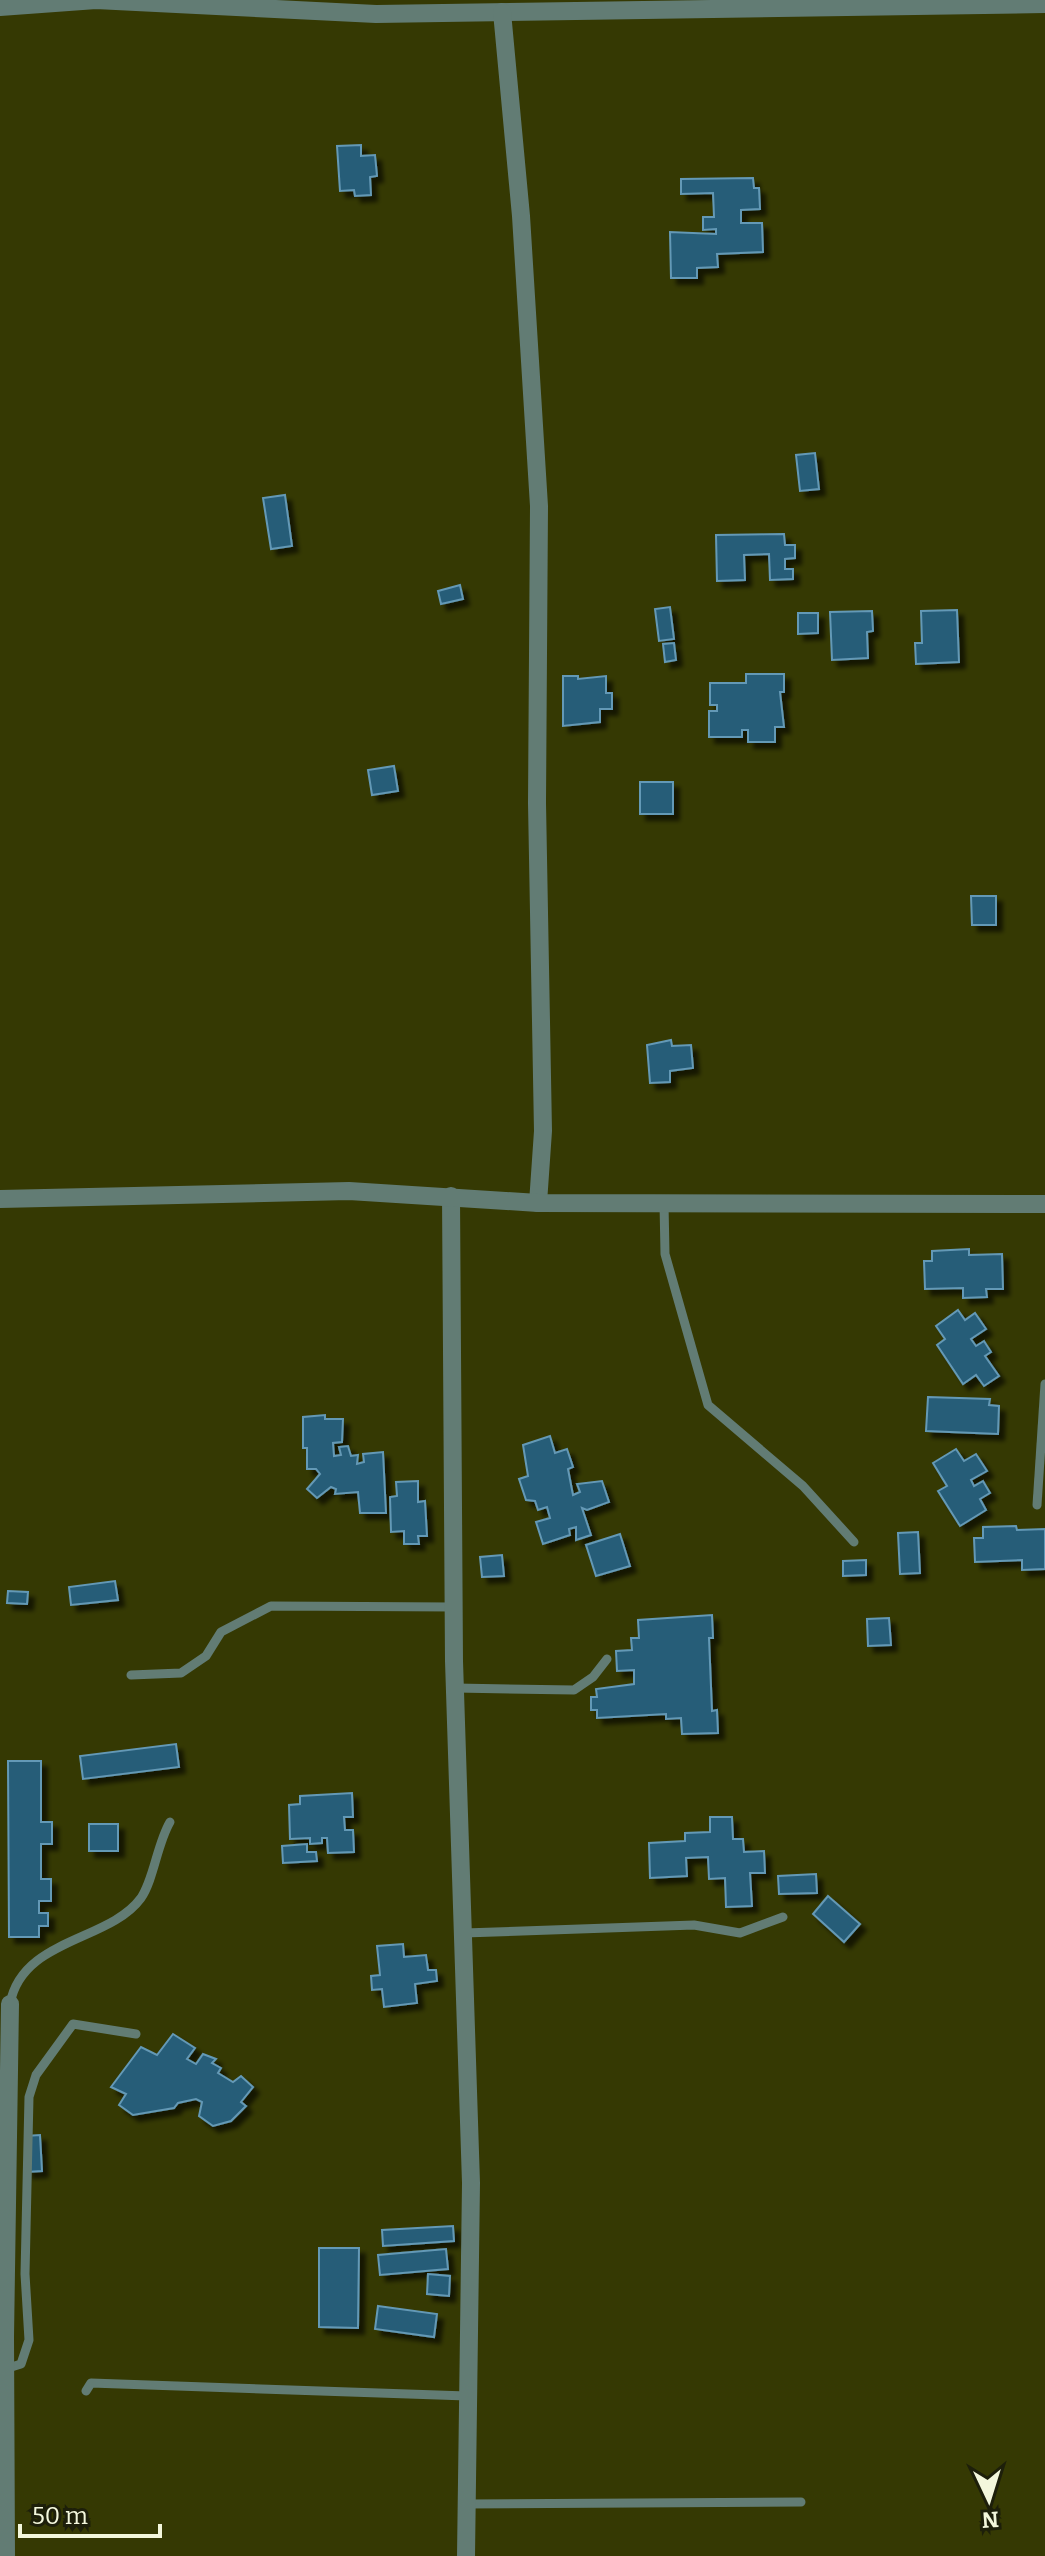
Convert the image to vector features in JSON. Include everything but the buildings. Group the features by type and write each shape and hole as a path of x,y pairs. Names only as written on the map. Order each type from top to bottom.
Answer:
{"street":[{"path":"0,7 96,0 376,14 515,8 1045,4"},
{"path":"515,8 521,216 538,491 537,803 543,1131 538,1203"},
{"path":"0,1199 349,1191 538,1203 1045,1204"},
{"path":"451,1196 455,1688 471,2183 466,2556"},
{"path":"6,2556 10,2004"}],"lane":[{"path":"664,1201 665,1254 708,1405 803,1486 854,1542"},
{"path":"1037,1505 1045,1384"},
{"path":"131,1675 181,1673 206,1656 221,1632 271,1606 454,1607"},
{"path":"455,1688 574,1690 593,1677 607,1659"},
{"path":"10,2004 16,1982 29,1966 116,1917 141,1898 170,1822"},
{"path":"464,1933 694,1925 740,1933 783,1917"},
{"path":"5,2369 21,2364 29,2340 25,2202 29,2097 36,2075 73,2024 136,2034"},
{"path":"86,2391 91,2383 467,2396"},
{"path":"466,2504 801,2502"}]}
